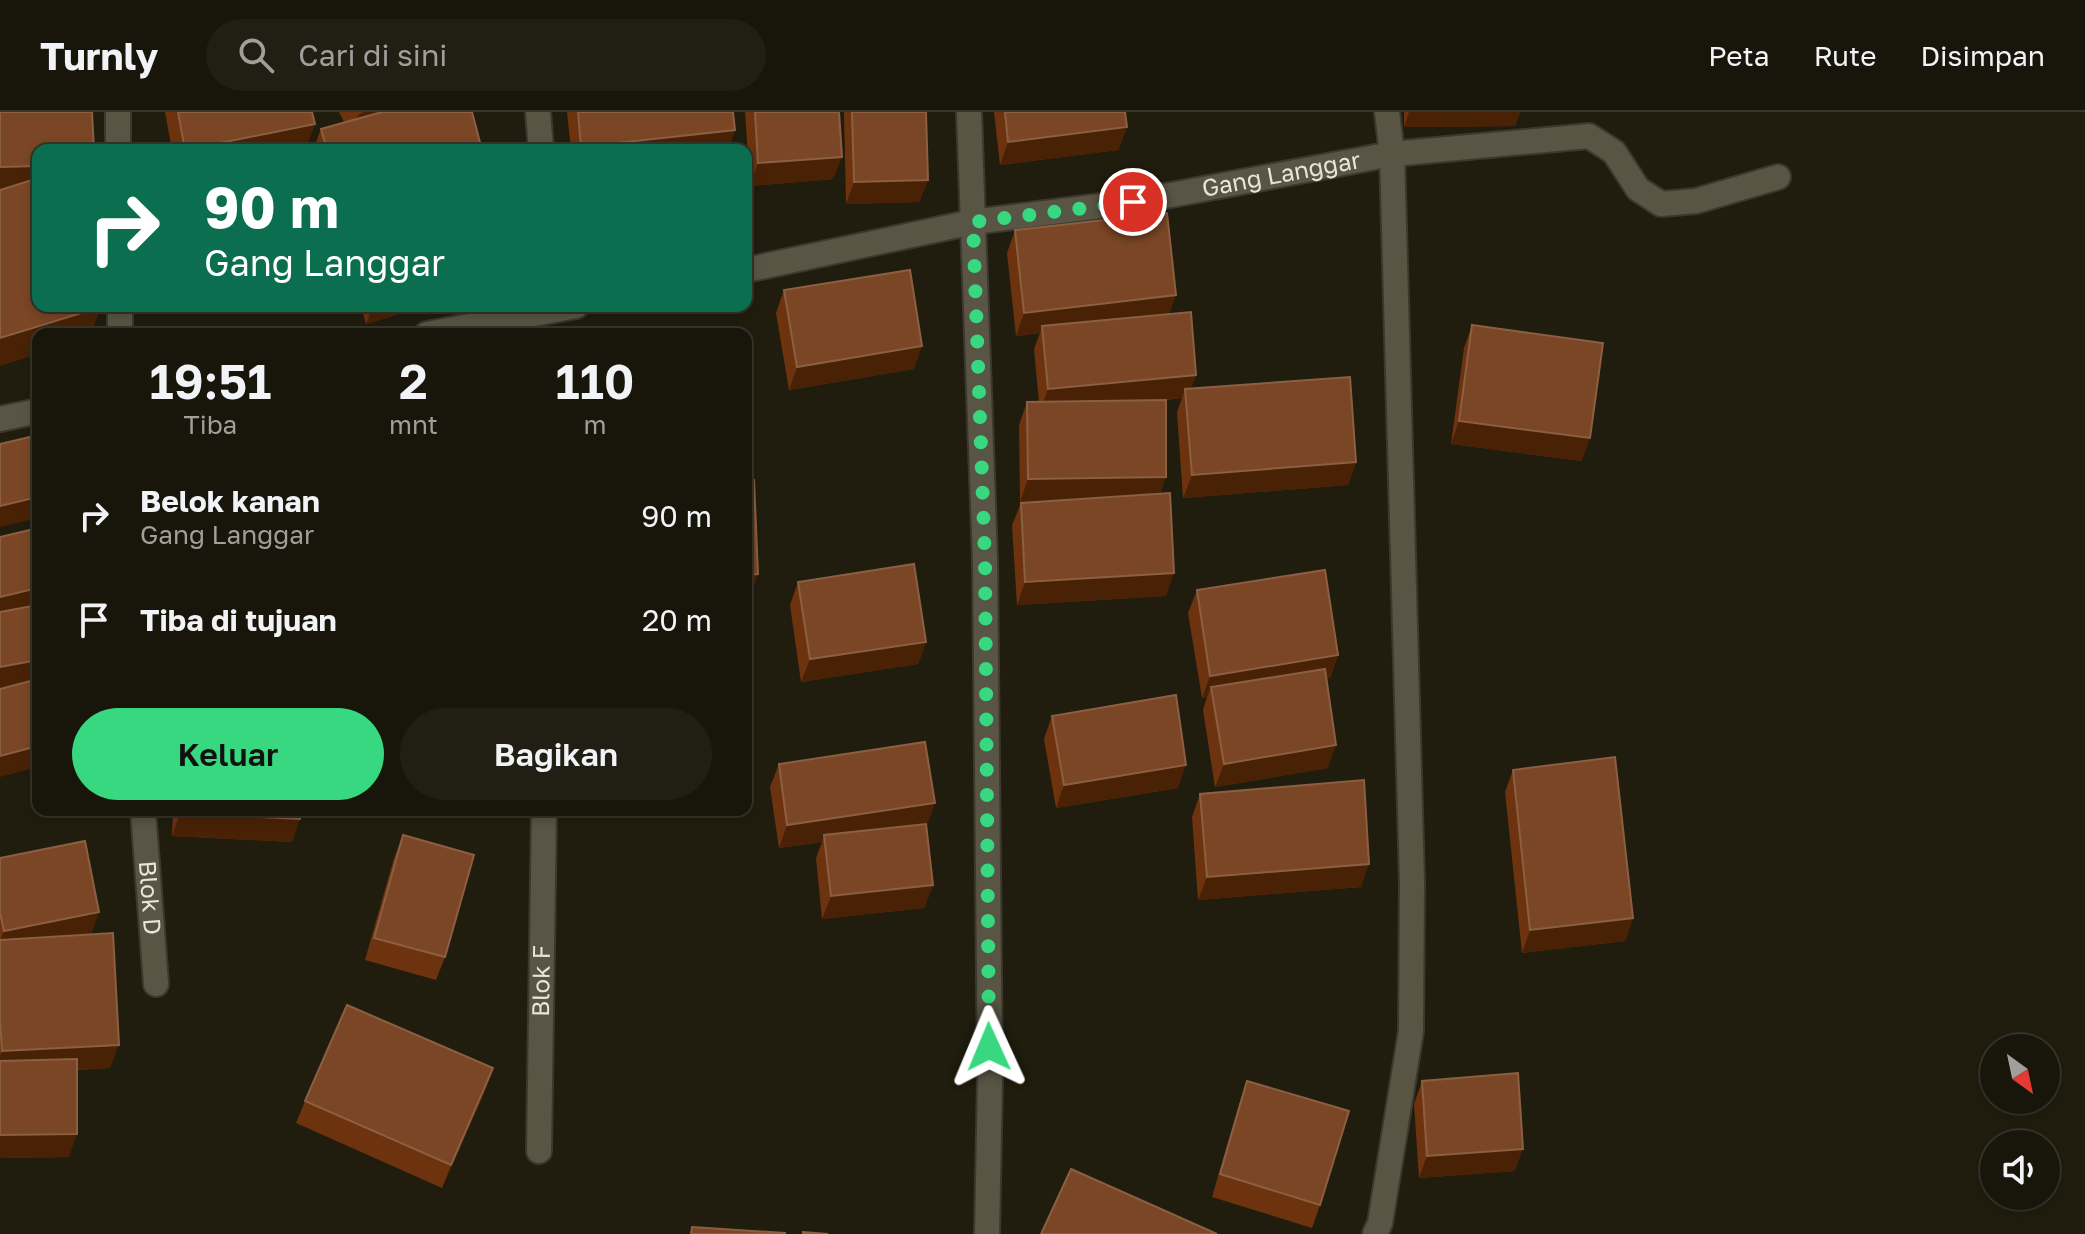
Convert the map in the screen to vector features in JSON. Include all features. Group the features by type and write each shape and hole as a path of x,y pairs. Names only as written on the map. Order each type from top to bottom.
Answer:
{"street":[{"path":"118,112 118,144"},
{"path":"538,112 541,144"},
{"path":"969,112 985,560 990,1079 987,1234"},
{"path":"1375,1234 1380,1223 1411,1031 1412,882 1392,154 1387,112"},
{"name":"Gang Langgar","path":"752,269 973,222 1133,202 1392,154 1589,136 1614,152 1638,189 1661,204 1696,201 1778,177"},
{"path":"467,328 561,314"},
{"path":"0,419 32,412"},
{"name":"Blok D","path":"143,816 156,984"},
{"name":"Blok F","path":"539,1151 544,816"}],"building":[{"path":"0,112 92,112 94,144 32,144 32,166 0,167"},
{"path":"178,112 312,112 315,124 215,144 184,144"},
{"path":"382,112 472,112 480,144 325,144 321,129"},
{"path":"578,112 733,112 735,130 608,144 581,144"},
{"path":"755,112 839,112 842,157 758,163"},
{"path":"852,112 926,112 928,180 854,182"},
{"path":"1005,112 1125,112 1127,127 1008,142"},
{"path":"32,180 32,312 85,312 0,338 0,190"},
{"path":"1167,213 1176,295 1024,313 1015,230"},
{"path":"910,270 922,346 797,367 784,290"},
{"path":"1191,312 1196,375 1048,389 1042,326"},
{"path":"1472,325 1603,343 1590,438 1459,421"},
{"path":"1350,377 1356,462 1192,475 1185,389"},
{"path":"1166,400 1166,477 1028,479 1027,402"},
{"path":"32,436 32,498 0,506 0,444"},
{"path":"752,480 754,480 758,574 752,574"},
{"path":"1170,493 1174,573 1025,582 1021,503"},
{"path":"32,529 32,589 0,597 0,537"},
{"path":"914,564 926,642 810,659 798,582"},
{"path":"1325,570 1338,655 1210,676 1197,590"},
{"path":"32,606 32,661 0,667 0,612"},
{"path":"1325,669 1336,745 1224,764 1211,687"},
{"path":"32,681 32,748 0,756 0,689"},
{"path":"1176,695 1186,765 1064,785 1052,716"},
{"path":"925,742 935,803 787,825 779,764"},
{"path":"1615,757 1633,918 1530,930 1513,770"},
{"path":"1364,780 1369,864 1207,877 1200,794"},
{"path":"240,816 300,816 300,819"},
{"path":"926,824 933,885 831,896 824,835"},
{"path":"403,835 474,855 445,957 374,938"},
{"path":"85,841 99,912 4,931 0,913 0,858"},
{"path":"113,933 119,1045 2,1051 0,940"},
{"path":"347,1005 493,1068 451,1165 305,1101"},
{"path":"77,1059 77,1134 0,1135 0,1061"},
{"path":"1518,1073 1523,1149 1427,1156 1422,1081"},
{"path":"1247,1081 1349,1111 1320,1205 1220,1174"},
{"path":"1071,1169 1217,1234 1041,1234"},
{"path":"692,1227 785,1233 785,1234 691,1234"}],"route":[{"path":"989,1047 985,560 973,222 1133,202"}]}
